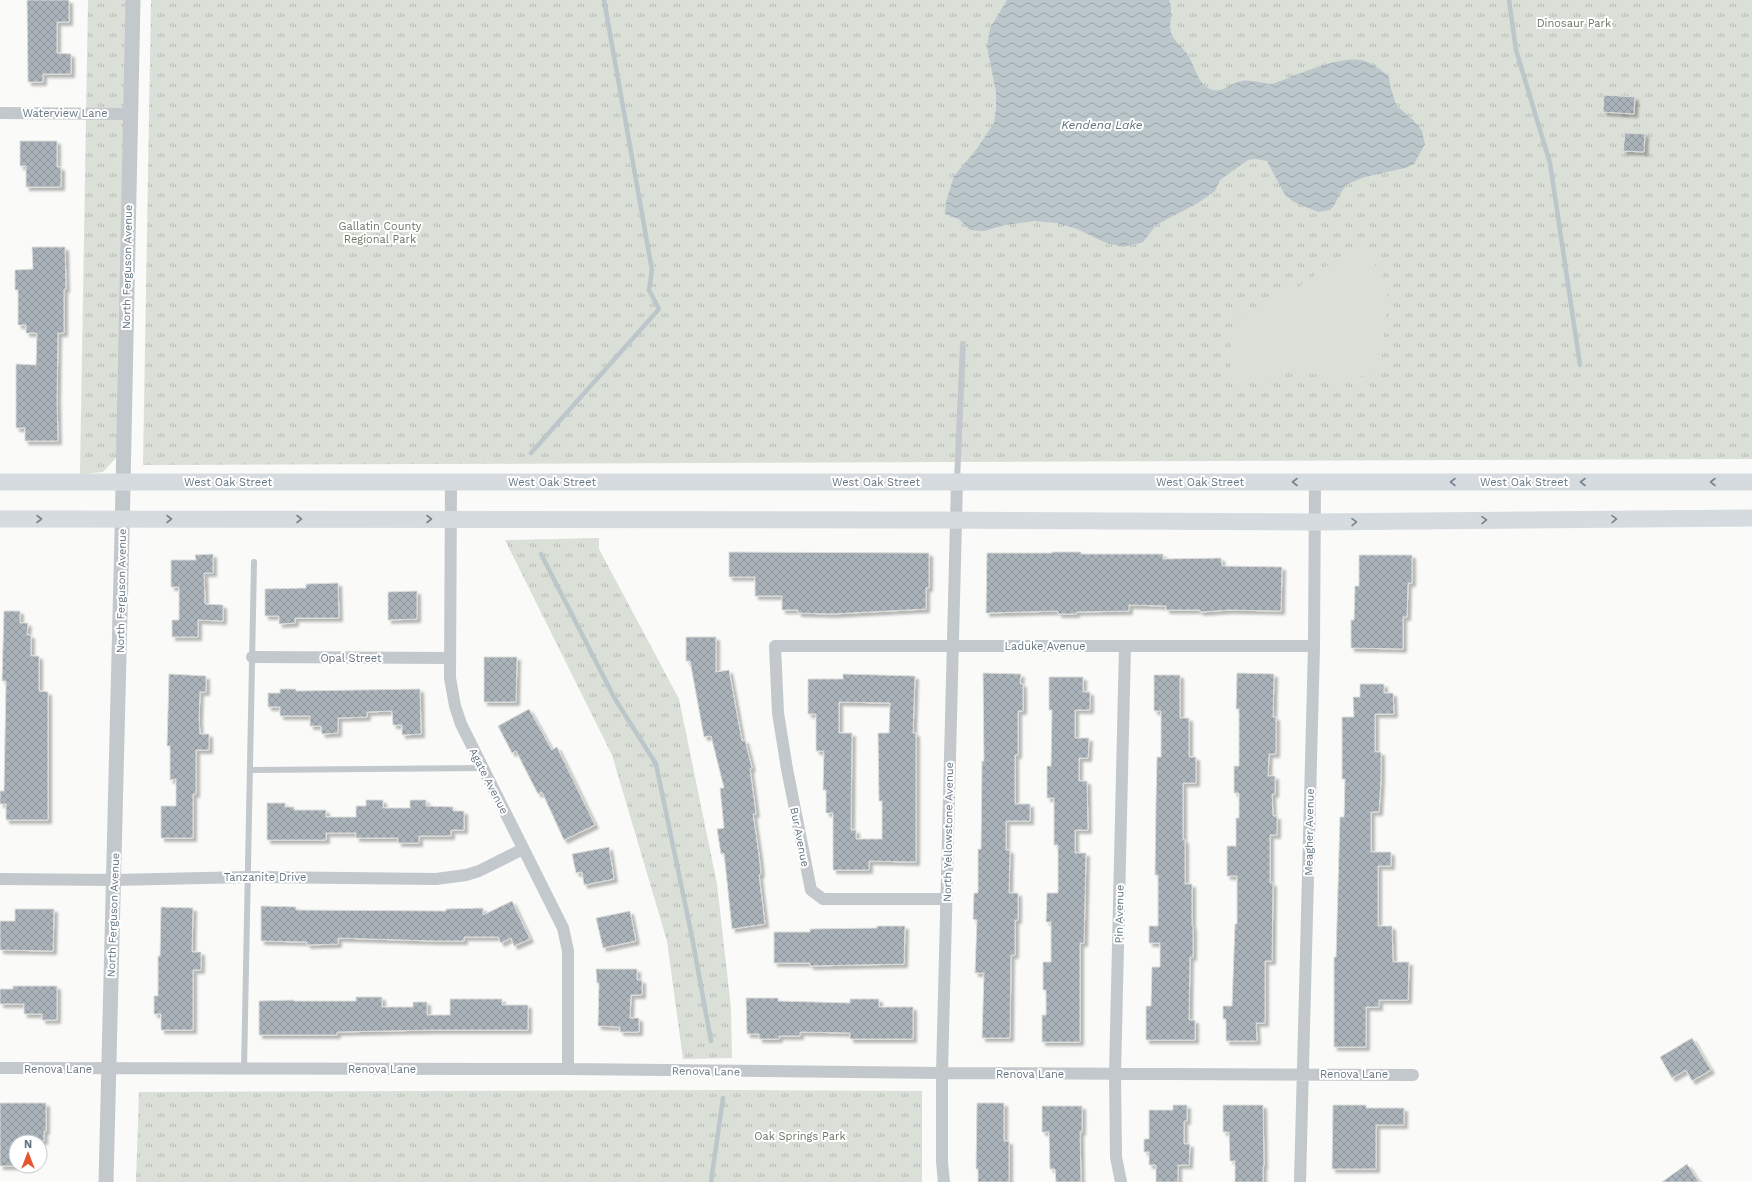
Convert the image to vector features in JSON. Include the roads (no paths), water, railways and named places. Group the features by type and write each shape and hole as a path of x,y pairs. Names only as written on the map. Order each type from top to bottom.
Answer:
{"main road":[{"name":"West Oak Street","path":"0,482 1752,482"},
{"path":"1718,518 1752,512"},
{"path":"0,519 122,518 1315,522 1752,518"}],"street":[{"name":"North Ferguson Avenue","path":"106,1182 133,0"},
{"name":"Waterview Lane","path":"0,112 130,114"},
{"name":"Agate Avenue","path":"451,482 450,678 455,706 461,724 563,928 568,951 568,1069"},
{"name":"North Yellowstone Avenue","path":"944,1182 942,1162 942,1073 957,482"},
{"name":"Meagher Avenue","path":"1300,1182 1314,646 1315,482"},
{"name":"Laduke Avenue","path":"775,646 1314,646"},
{"name":"Bur Avenue","path":"775,646 780,720 787,769 811,890 824,899 946,899"},
{"name":"Pin Avenue","path":"1121,1182 1116,1157 1116,1074 1125,646"},
{"name":"Opal Street","path":"252,657 450,658"},
{"name":"Tanzanite Drive","path":"0,879 114,880 248,877 436,878 478,872 523,849"},
{"name":"Renova Lane","path":"0,1068 568,1069 942,1073 1413,1075"}],"lane":[{"path":"957,482 962,344"},
{"path":"244,1069 254,562"},
{"path":"250,770 483,768"}],"water":[{"name":"Kendena Lake","path":"1007,0 1169,0 1171,8 1170,29 1172,36 1188,55 1203,84 1207,88 1213,90 1220,90 1236,83 1246,81 1272,84 1340,61 1365,61 1389,77 1396,105 1413,120 1422,131 1425,144 1414,164 1405,168 1365,177 1347,184 1330,210 1318,212 1292,201 1284,193 1267,161 1256,159 1248,160 1220,180 1215,191 1198,203 1156,225 1143,242 1123,247 1104,242 1077,229 1057,223 1035,221 1005,225 984,231 970,230 959,219 945,214 946,202 954,176 976,150 994,123 996,92 987,47 990,28"}],"waterway":[{"path":"531,453 659,309 649,290 652,270 604,0"},
{"path":"1509,0 1516,50 1550,163 1580,365"},
{"path":"541,554 615,699 656,764 692,937 711,1041"},
{"path":"711,1182 723,1098"}],"park label":[{"name":"Dinosaur Park","path":"1574,23"},
{"name":"Gallatin County Regional Park","path":"380,232"},
{"name":"Oak Springs Park","path":"800,1136"}]}
